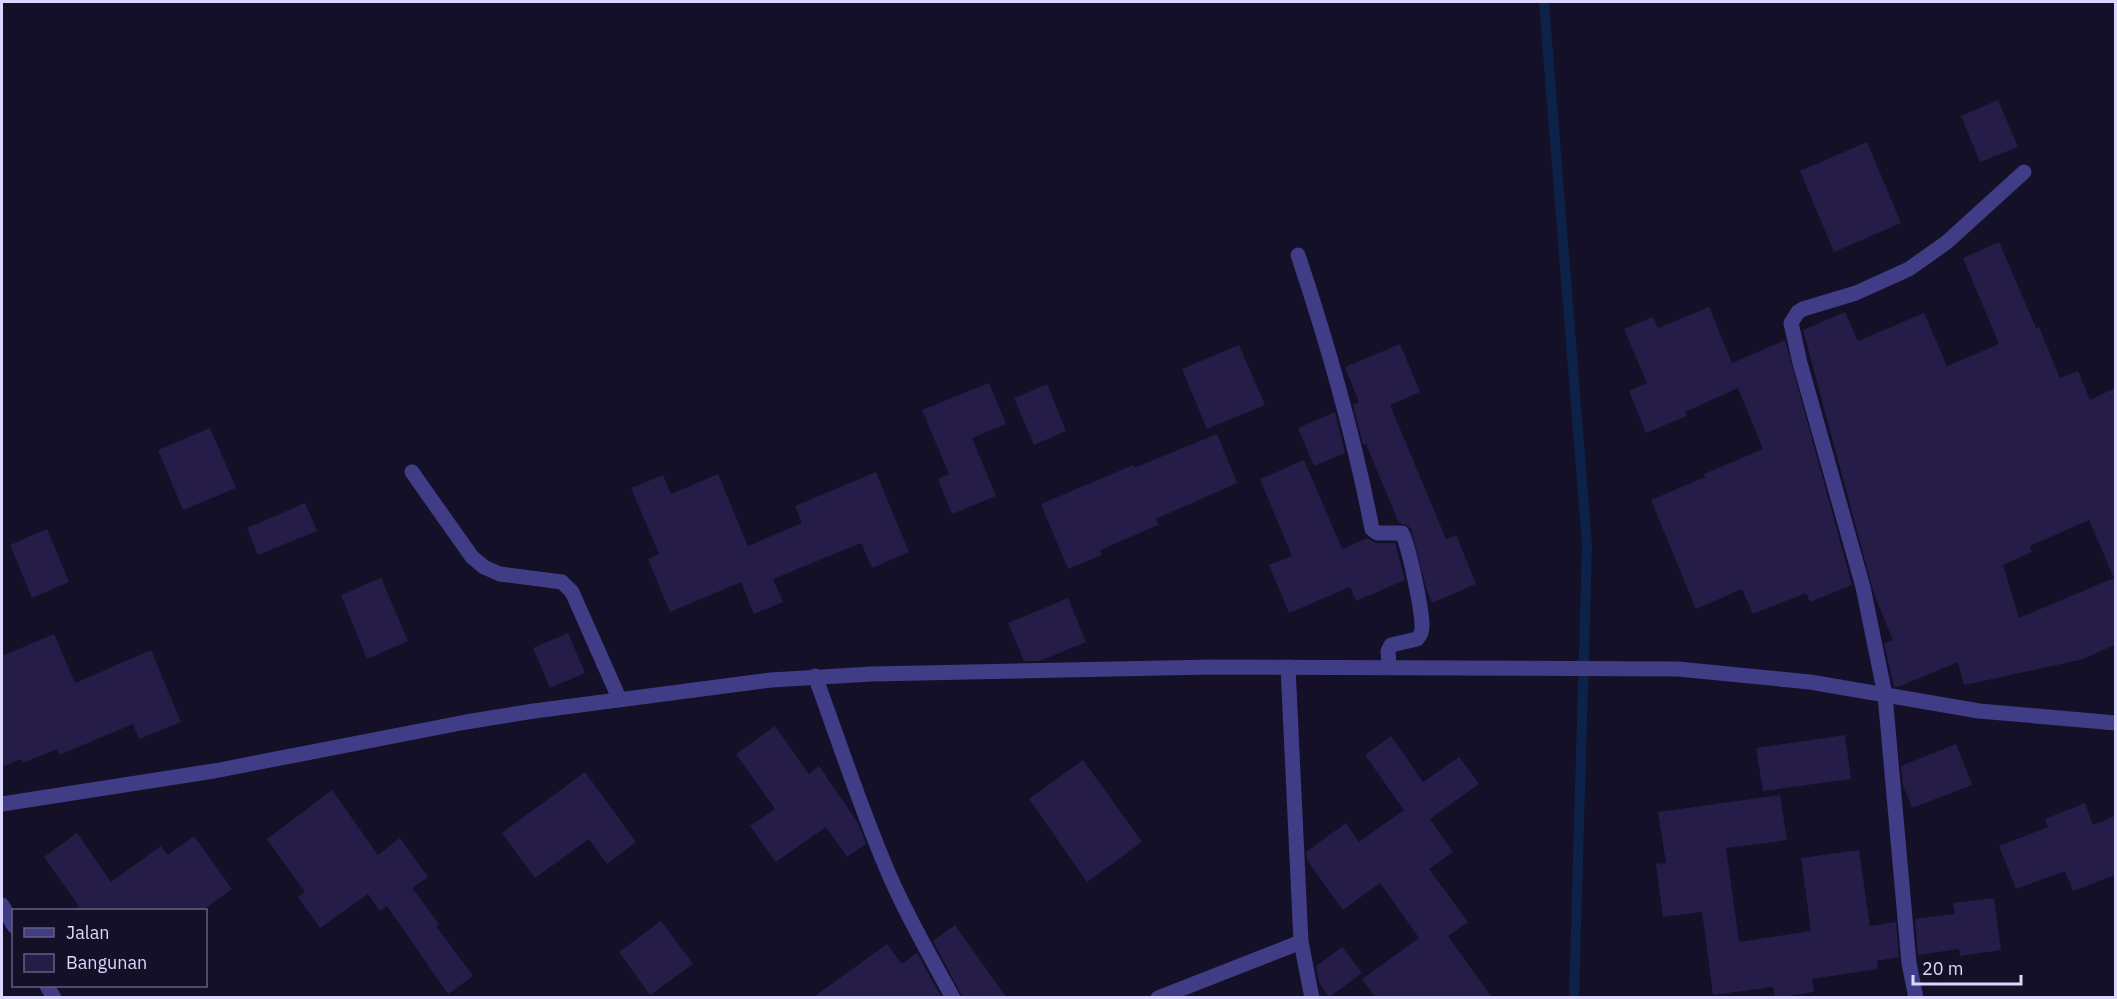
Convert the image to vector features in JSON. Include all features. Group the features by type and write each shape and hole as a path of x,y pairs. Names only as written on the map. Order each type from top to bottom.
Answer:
{"street":[{"path":"1916,998 1909,963 1885,695 1863,587 1800,363 1791,323 1803,309 1856,293 1909,269 1947,242 2024,172"},
{"path":"1298,255 1342,403 1372,529 1377,533 1402,533 1405,541 1418,602 1421,633 1417,639 1391,645 1388,651 1389,667"},
{"path":"412,472 472,557 484,567 500,574 562,582 572,592 619,698"},
{"path":"2,804 214,771 466,722 619,698 815,676 1068,669 1288,667 1678,669 1810,682 1979,711 2115,723"},
{"path":"1288,667 1301,942 1312,998"},
{"path":"815,676 874,839 913,926 953,998"},
{"path":"2,905 12,922"},
{"path":"1158,998 1301,942"}],"building":[{"path":"1998,100 2018,147 1980,162 1961,116"},
{"path":"1867,142 1901,223 1834,252 1800,171"},
{"path":"1999,242 2060,378 2078,371 2090,400 2115,388 2115,645 2080,660 1964,685 1958,662 1898,687 1894,686 1884,644 1893,640 1874,594 1803,330 1845,312 1858,341 1924,313 1947,366 1999,344 1963,258","holes":["2089,520 2114,578 2019,618 2003,565 2032,552 2030,546"]},
{"path":"1709,307 1732,363 1785,340 1852,585 1810,602 1806,593 1753,614 1742,589 1696,609 1651,500 1763,449 1738,388 1685,412 1687,416 1646,433 1629,391 1647,383 1624,329 1653,317 1658,328"},
{"path":"1400,344 1420,392 1390,405 1446,539 1456,535 1476,584 1432,603 1411,529 1399,523 1366,444 1363,445 1353,405 1359,402 1345,367"},
{"path":"1239,345 1265,405 1207,429 1182,369"},
{"path":"989,383 1006,424 972,438 996,496 952,514 938,479 949,474 922,410"},
{"path":"1047,384 1066,431 1034,445 1014,398"},
{"path":"1335,412 1345,453 1314,466 1298,428"},
{"path":"210,428 236,488 183,510 158,450"},
{"path":"1217,434 1237,483 1156,519 1158,525 1100,550 1102,555 1068,569 1041,504 1133,465 1134,468"},
{"path":"1304,460 1342,549 1367,538 1376,543 1395,543 1405,580 1356,601 1350,587 1289,613 1269,565 1292,556 1260,479"},
{"path":"876,472 909,552 872,568 861,543 773,579 783,602 754,614 741,582 670,612 648,559 659,554 631,488 663,475 671,494 718,474 748,546 802,523 795,506"},
{"path":"305,503 317,531 258,555 247,528"},
{"path":"47,529 69,582 32,598 10,545"},
{"path":"381,578 408,641 367,659 341,595"},
{"path":"1068,598 1086,642 1040,661 1024,661 1008,623"},
{"path":"568,633 585,673 550,688 533,648"},
{"path":"54,634 75,683 151,650 181,722 139,739 133,724 59,755 57,749 23,763 21,759 2,767 2,656"},
{"path":"775,726 809,774 819,766 858,823 866,844 847,857 826,827 776,862 750,826 775,809 736,754"},
{"path":"1845,735 1851,779 1763,791 1756,748"},
{"path":"1391,736 1423,782 1459,757 1479,784 1430,819 1453,852 1429,869 1468,922 1448,936 1492,998 1376,998 1362,979 1419,938 1380,883 1343,910 1307,860 1306,852 1346,823 1359,842 1404,810 1365,755"},
{"path":"1956,744 1972,785 1912,808 1903,785 1901,766"},
{"path":"1083,760 1142,842 1087,882 1029,799"},
{"path":"585,772 636,842 607,864 589,839 535,878 502,833"},
{"path":"332,790 378,855 400,838 428,877 412,888 439,924 436,926 473,976 448,994 387,906 380,911 368,894 320,928 298,897 305,892 267,839"},
{"path":"1780,795 1787,840 1726,848 1739,942 1811,931 1801,858 1859,850 1870,926 1896,922 1899,957 1877,961 1878,969 1812,979 1814,992 1775,998 1773,987 1713,995 1702,912 1663,917 1656,864 1666,863 1658,812"},
{"path":"2085,803 2093,825 2115,816 2115,875 2073,891 2065,871 2016,889 1999,846 2048,827 2045,819"},
{"path":"77,833 111,882 161,846 168,855 194,836 232,889 204,909 74,909 79,906 44,857"},
{"path":"1994,898 2001,950 1960,956 1959,949 1918,955 1915,919 1955,914 1953,903"},
{"path":"661,921 693,964 650,995 619,952"},
{"path":"955,925 1007,998 963,998 933,941"},
{"path":"887,944 902,964 917,953 942,998 812,998"},
{"path":"1342,947 1362,973 1329,997 1319,982 1316,966"}],"waterway":[{"path":"1544,2 1587,545 1574,998"}]}
